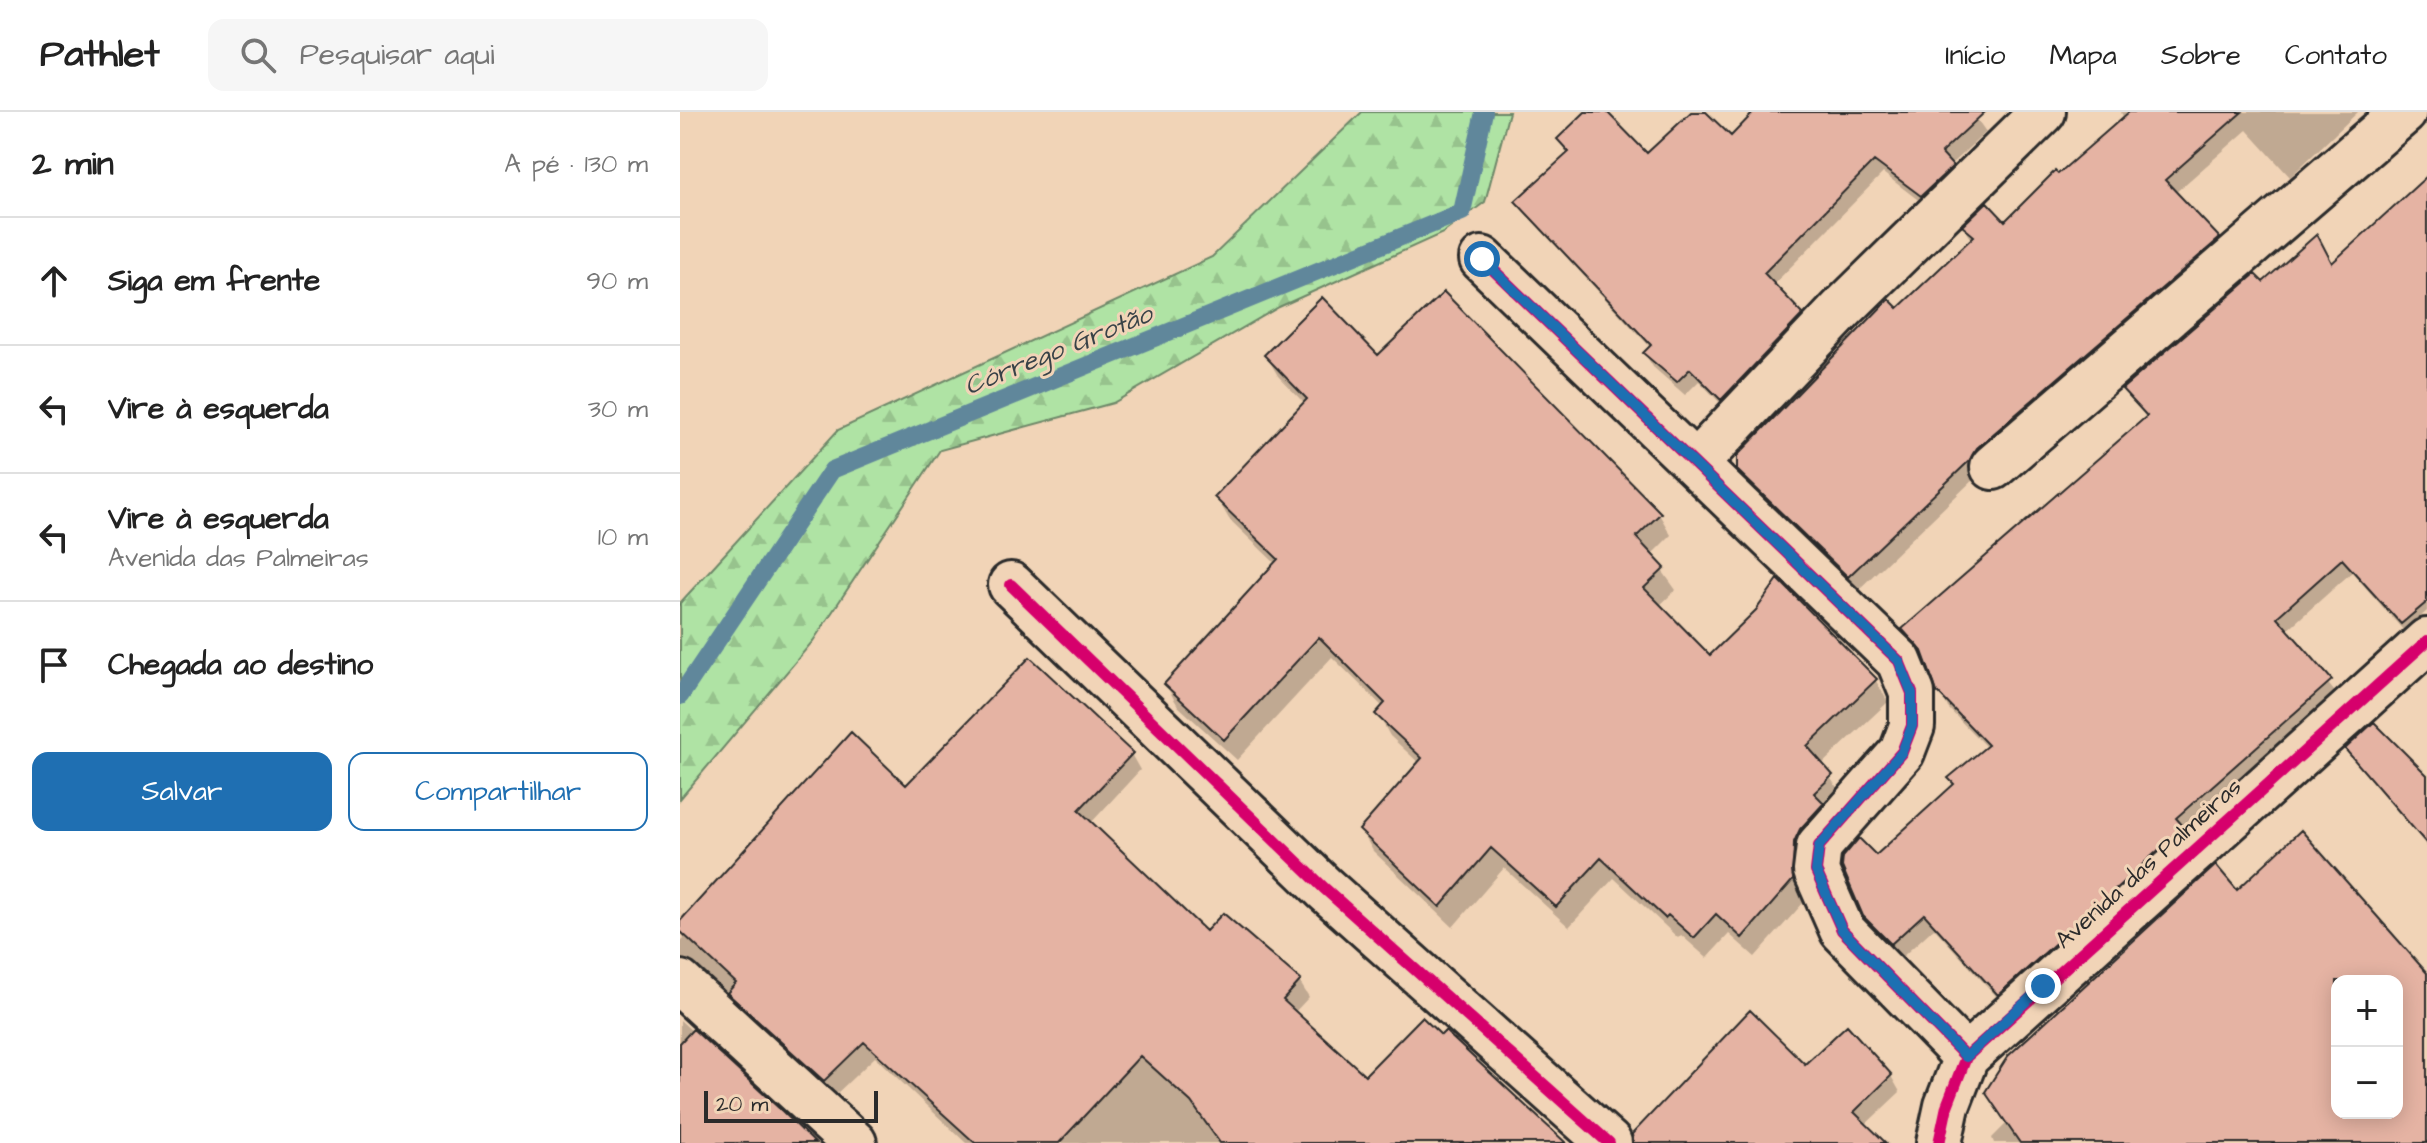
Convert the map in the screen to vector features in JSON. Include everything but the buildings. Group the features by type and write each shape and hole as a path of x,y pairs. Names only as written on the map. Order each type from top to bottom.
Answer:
{"street":[{"path":"1696,463 1842,309 2043,112"},
{"path":"1993,467 2202,290 2404,112"},
{"path":"1482,259 1899,661 1912,693 1912,726 1902,752 1819,846 1816,871 1842,930 1966,1057"},
{"path":"1011,585 1324,888 1609,1143"},
{"name":"Avenida das Palmeiras","path":"1939,1143 1947,1106 1966,1057 2427,641"},
{"path":"680,983 854,1143"}],"green space":[{"path":"1362,112 1509,112 1485,202 1443,233 1279,307 1113,403 940,450 813,641 680,799 680,603 838,430 1212,257"}],"waterway":[{"name":"Córrego Grotão","path":"680,696 832,470 1462,212 1484,112"}],"cycle path":[{"path":"1482,259 1899,661 1912,693 1912,726 1902,752 1819,846 1816,871 1842,930 1966,1057"},
{"path":"1011,585 1324,888 1609,1143"},
{"path":"1939,1143 1947,1106 1966,1057 2427,641"}],"route":[{"path":"1482,259 1899,661 1912,693 1912,726 1902,752 1819,846 1816,871 1825,898 1842,930 1966,1057 2043,986"}]}
